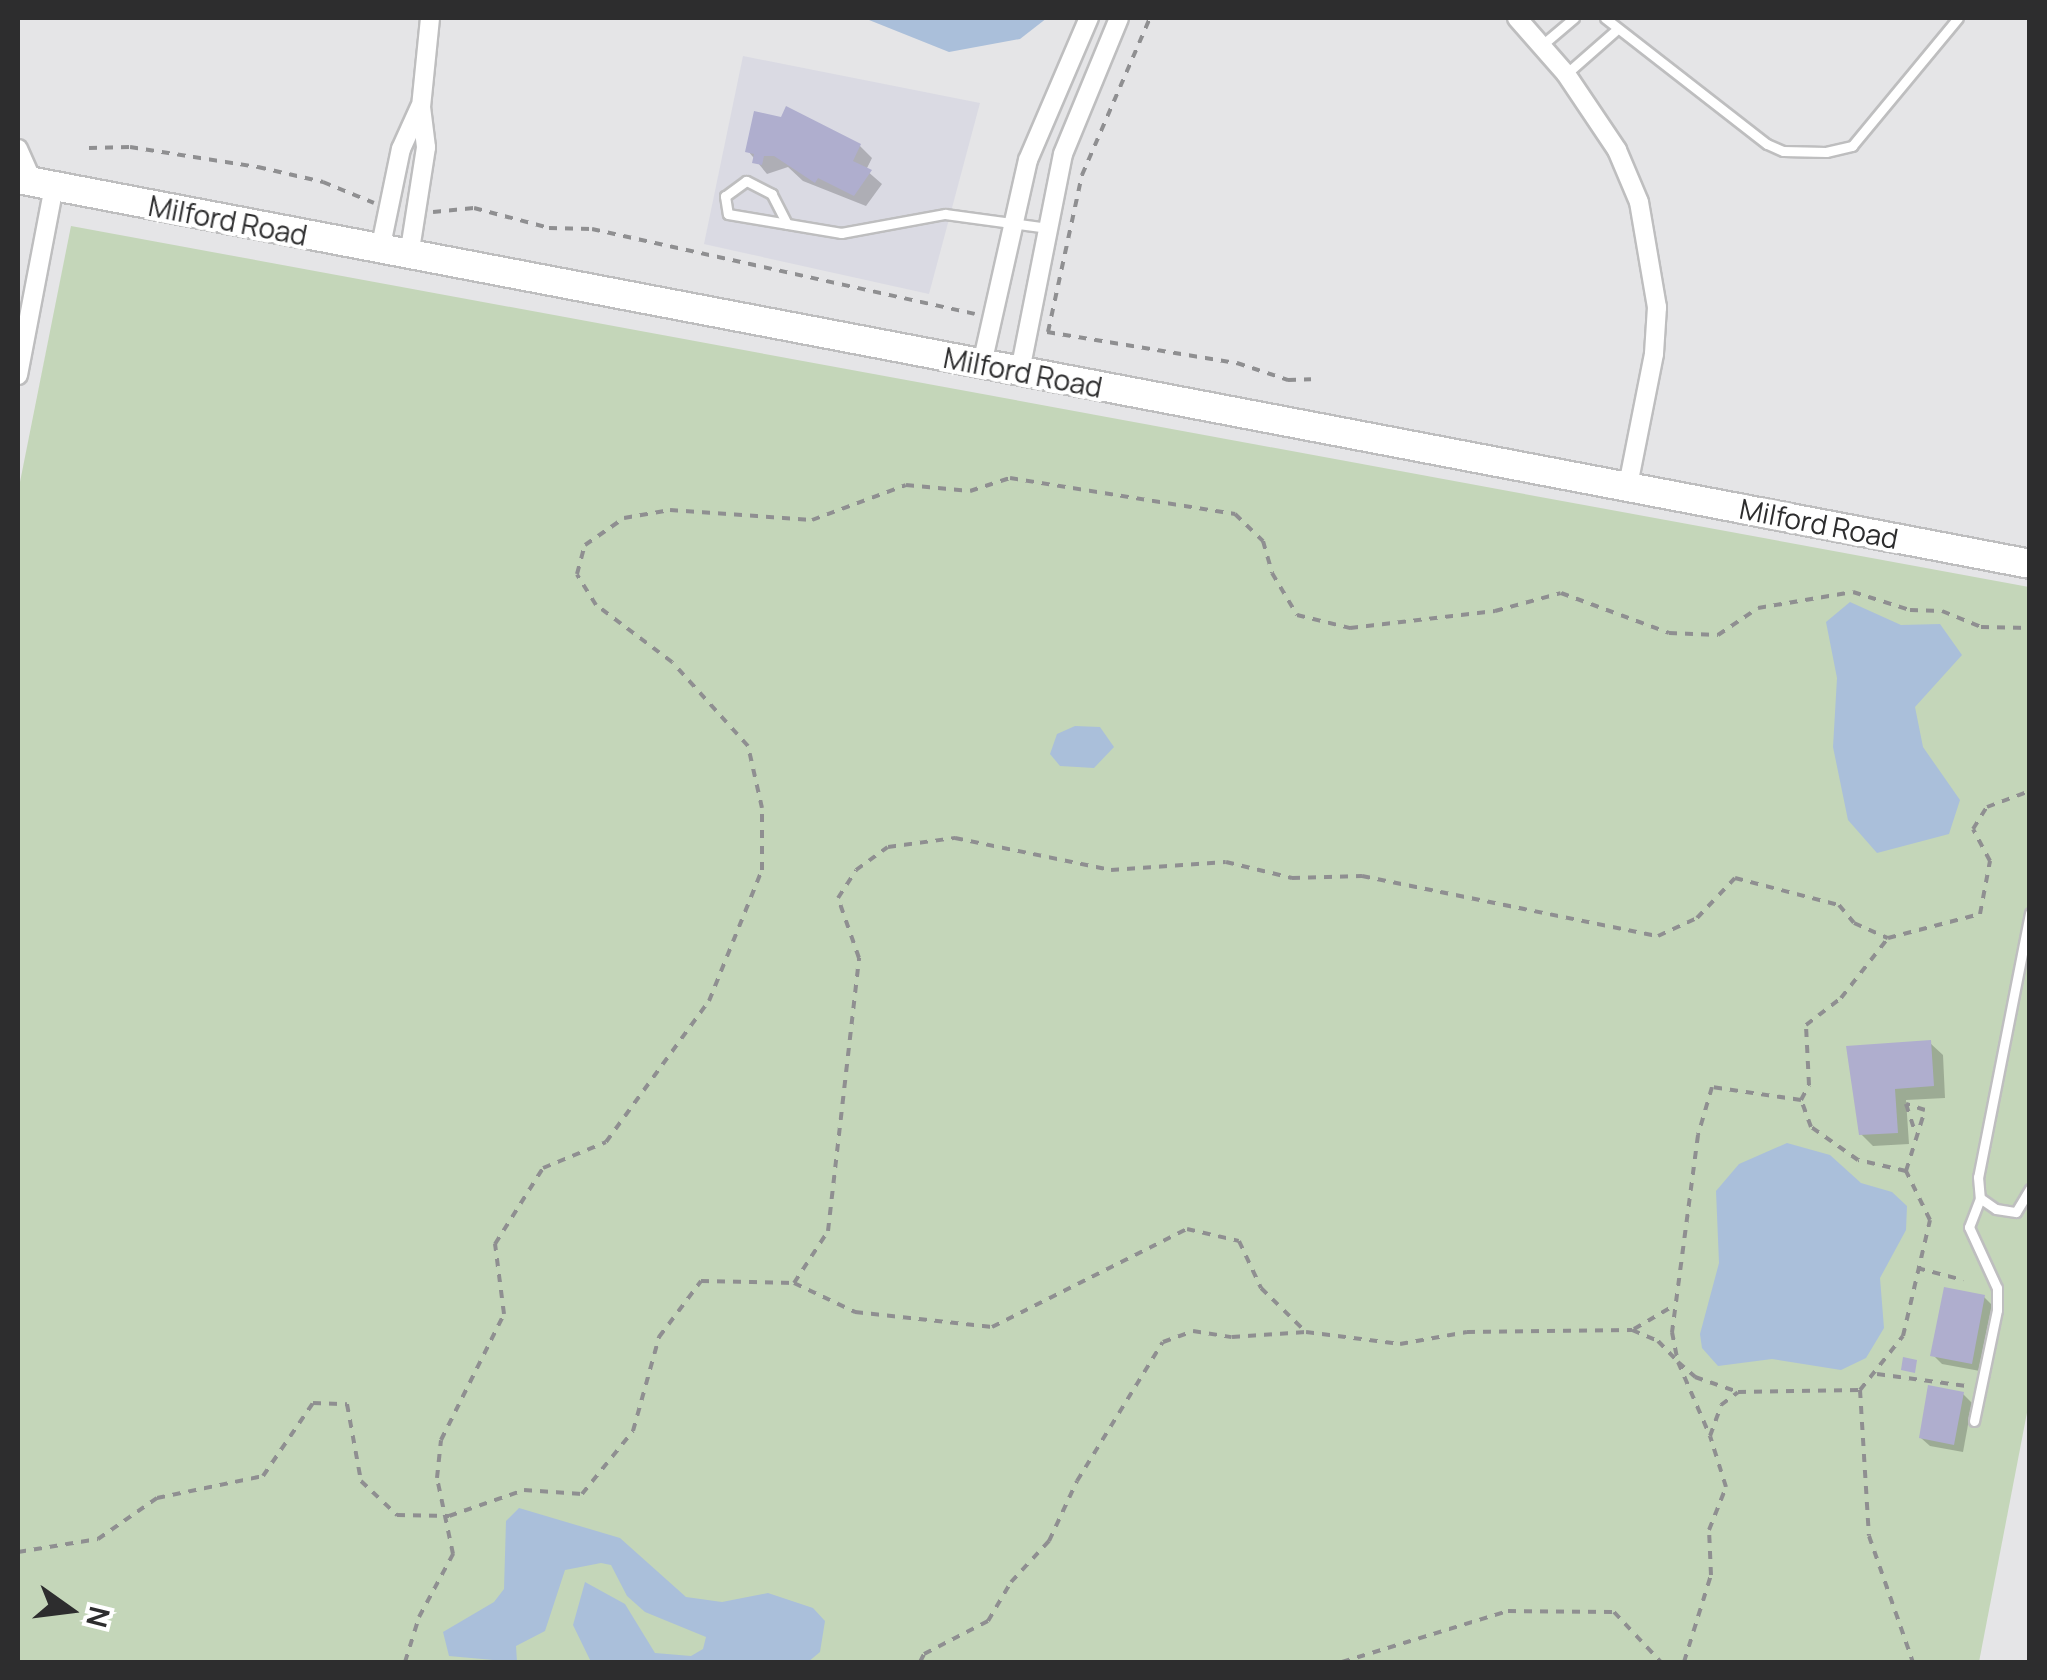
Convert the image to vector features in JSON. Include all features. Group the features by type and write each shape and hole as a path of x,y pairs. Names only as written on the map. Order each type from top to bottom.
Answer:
{"street":[{"path":"409,256 426,147 420,107 430,18"},
{"path":"982,364 1028,160 1089,18"},
{"path":"1020,371 1063,154 1120,18"},
{"path":"1516,18 1566,74 1617,150 1639,202 1652,260 1654,354 1628,485"},
{"path":"380,250 401,149 420,107"},
{"path":"18,148 35,182 18,375"},
{"name":"Milford Road","path":"35,182 2030,564"}],"lane":[{"path":"1541,45 1574,18"},
{"path":"1605,18 1615,31 1768,144 1826,152 1852,146 1958,18"},
{"path":"1566,74 1615,31"},
{"path":"787,224 772,194 746,181 725,196 728,214 787,224 841,233 946,214 1048,228"},
{"path":"1974,1421 1997,1288 1972,1246 1969,1227 1980,1198 2030,913"},
{"path":"1980,1198 2016,1212 2030,1189"}],"path":[{"path":"1048,332 1082,174 1150,18"},
{"path":"89,148 130,147 258,167 390,205"},
{"path":"416,210 474,208 548,228 592,230 992,320"},
{"path":"1028,328 1311,379"},
{"path":"405,1662 419,1617 453,1554 449,1516 437,1478 442,1440 504,1314 496,1244 542,1168 606,1142 709,1001 762,870 762,808 748,746 672,662 596,605 577,574 585,545 624,518 670,510 812,520 906,485 970,491 1010,478 1235,514 1263,541 1272,572 1297,615 1350,628 1495,611 1561,594 1669,633 1718,635 1758,608 1853,592 1910,610 1942,612 1981,627 2030,628"},
{"path":"1801,1100 1810,1085 1806,1026 1842,998 1888,938 1980,914 1990,860 1973,828 1987,807 2030,790"},
{"path":"794,1282 828,1231 842,1144 859,958 838,898 856,870 888,847 954,838 1110,870 1226,862 1292,878 1362,876 1658,936 1697,918 1735,878 1838,904 1854,923 1888,938"},
{"path":"1684,1662 1711,1575 1709,1530 1726,1487 1710,1436 1678,1362 1673,1306 1698,1135 1712,1086 1801,1100"},
{"path":"1801,1100 1811,1126 1858,1160 1906,1171"},
{"path":"920,1662 924,1654 988,1621 1011,1582 1049,1541 1077,1481 1163,1342 1193,1331 1232,1336 1306,1332 1400,1344 1466,1332 1632,1330 1658,1341 1694,1377 1738,1392 1860,1390 1877,1374 1903,1336 1930,1220 1906,1171 1914,1131 1925,1110 1906,1104 1906,1120 1914,1131"},
{"path":"18,1552 98,1539 157,1498 263,1476 313,1403 347,1404 361,1481 397,1515 449,1516 524,1490 582,1494 632,1432 660,1338 701,1281 794,1282 855,1312 992,1326 1187,1229 1239,1241 1261,1288 1306,1332"},
{"path":"1917,1268 1962,1280"},
{"path":"1632,1330 1673,1306"},
{"path":"1877,1374 1981,1388"},
{"path":"1860,1390 1869,1536 1913,1662"},
{"path":"1710,1436 1721,1406 1738,1392"},
{"path":"1342,1662 1508,1611 1614,1612 1661,1662"}],"shaded area":[{"path":"743,56 980,103 929,294 704,244"}],"green space":[{"path":"71,226 2029,587 2030,1397 1979,1662 18,1662 18,492"}],"water":[{"path":"864,18 1047,18 1020,39 949,52"},
{"path":"1850,602 1901,625 1940,624 1962,655 1915,707 1923,747 1960,800 1949,834 1877,853 1848,820 1833,747 1837,678 1826,622"},
{"path":"1075,726 1100,727 1114,747 1094,768 1060,766 1050,754 1057,734"},
{"path":"1787,1143 1830,1155 1861,1183 1892,1192 1907,1206 1906,1230 1880,1278 1884,1328 1866,1358 1841,1370 1772,1359 1718,1366 1702,1348 1700,1334 1719,1263 1716,1191 1739,1164"},
{"path":"519,1508 620,1538 686,1597 722,1602 768,1593 813,1608 825,1621 820,1652 808,1662 591,1662 573,1625 585,1582 625,1604 655,1653 691,1656 703,1649 706,1637 645,1612 627,1596 611,1565 601,1563 565,1570 545,1631 516,1646 517,1662 449,1656 443,1632 494,1602 504,1589 506,1521"}],"building":[{"path":"786,106 861,144 853,161 872,170 854,196 818,178 815,183 774,156 764,156 762,165 752,163 754,154 745,152 754,111 781,117"},
{"path":"1931,1040 1934,1086 1895,1089 1898,1133 1859,1135 1846,1046"},
{"path":"1944,1287 1985,1295 1972,1364 1930,1356"},
{"path":"1903,1357 1917,1360 1915,1373 1901,1370"},
{"path":"1928,1385 1964,1392 1954,1445 1919,1438"}]}
